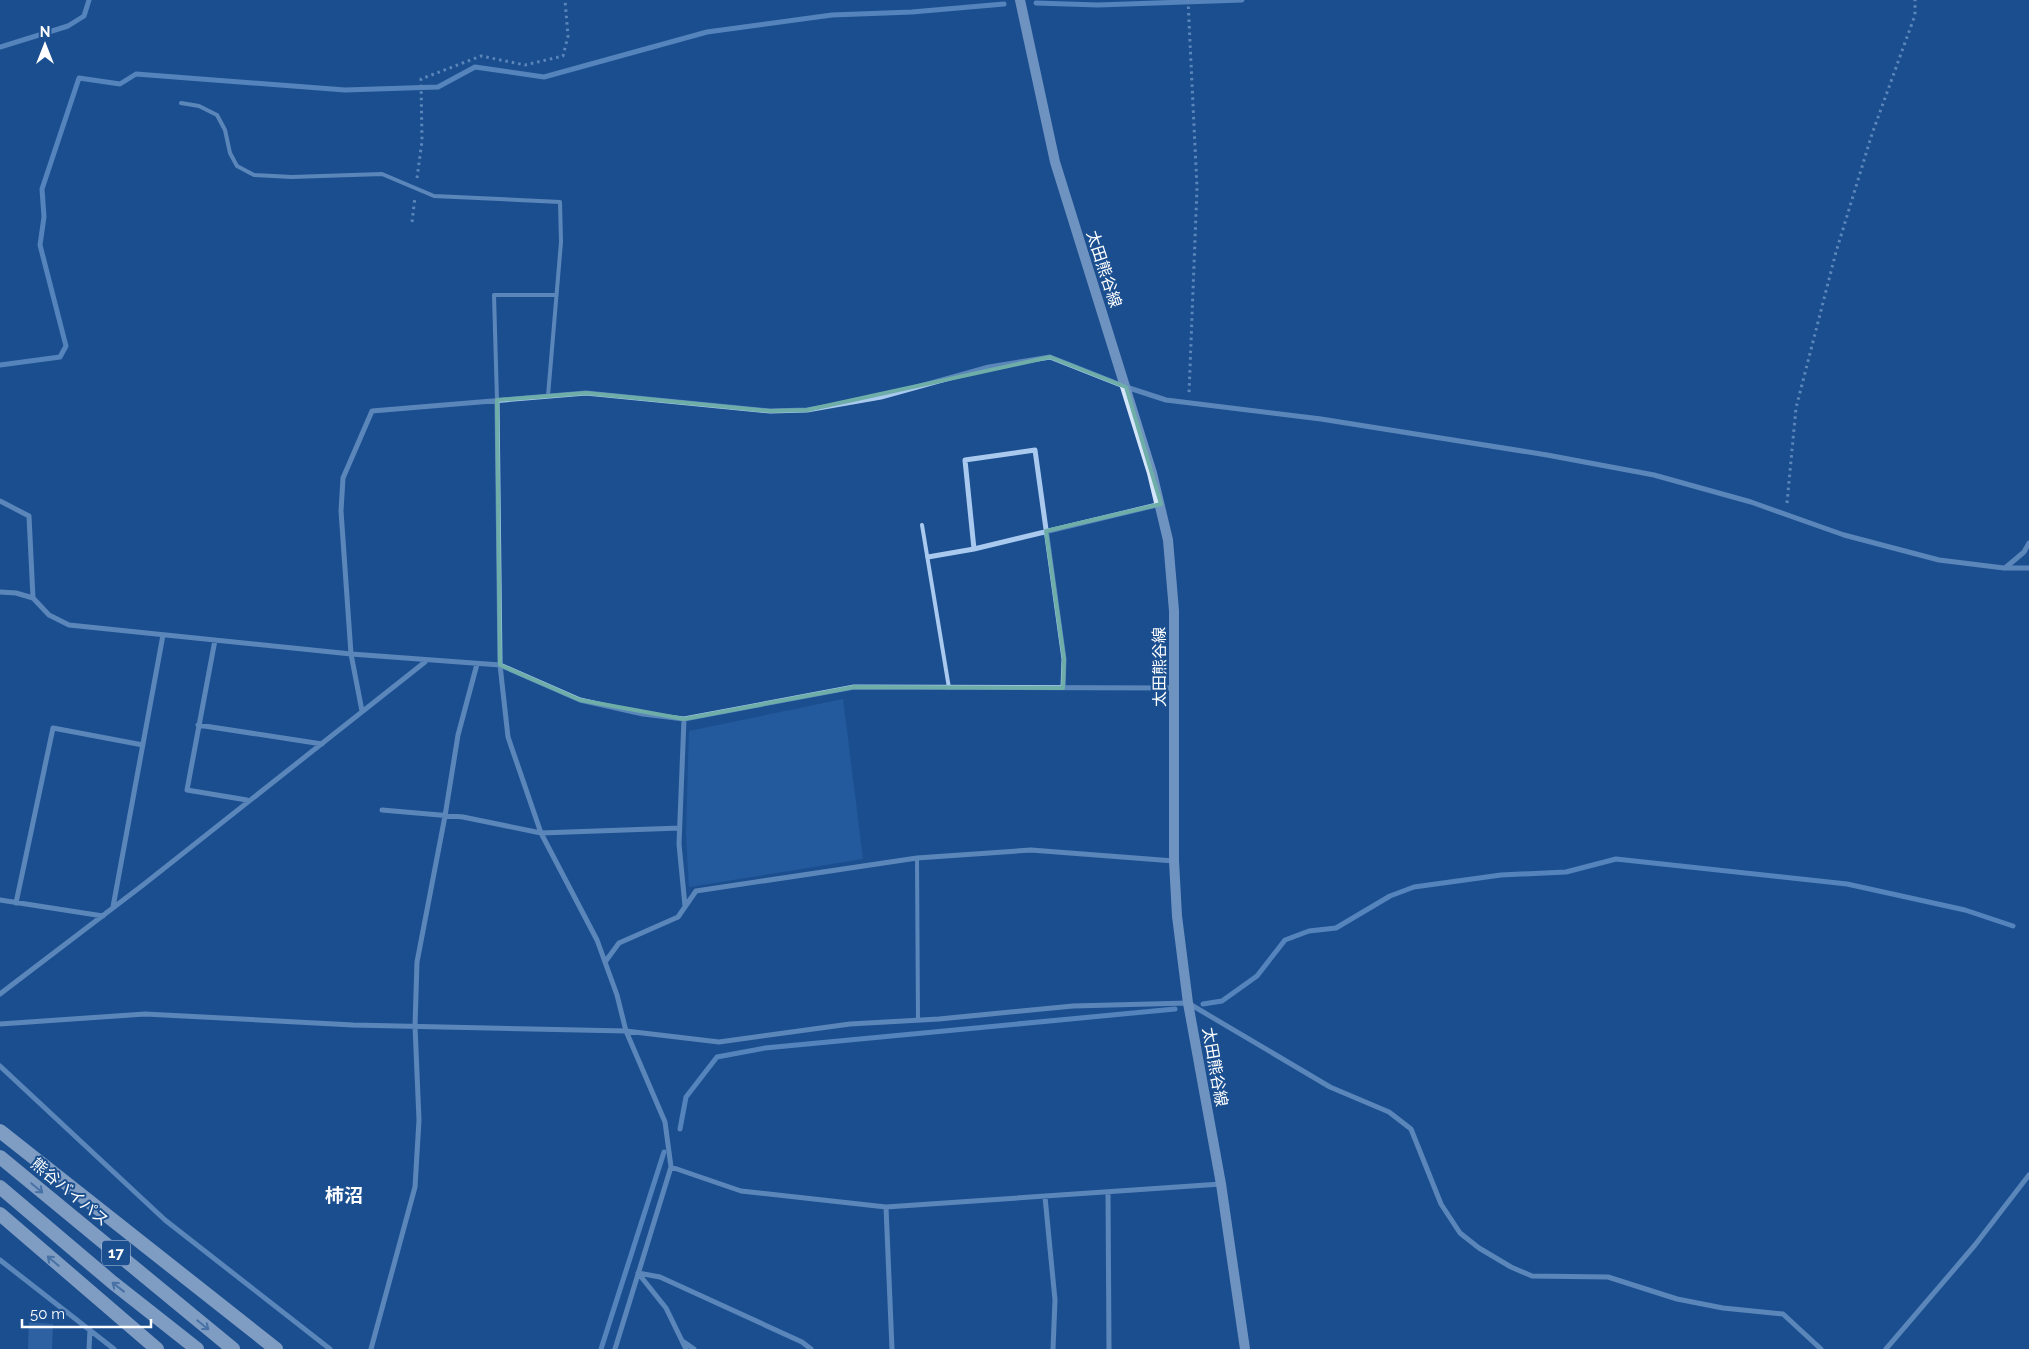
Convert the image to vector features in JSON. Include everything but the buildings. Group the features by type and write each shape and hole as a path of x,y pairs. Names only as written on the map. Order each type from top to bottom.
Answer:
{"highway":[{"name":"17","path":"0,1131 276,1349"},
{"name":"熊谷バイパス","path":"0,1157 233,1349"},
{"name":"17","path":"0,1187 112,1282 197,1349"},
{"path":"0,1214 157,1349"}],"main road":[{"name":"太田熊谷線","path":"1020,0 1055,162 1161,504 1172,574 1174,861 1177,916 1188,1004 1221,1184 1245,1349"}],"street":[{"path":"362,711 351,654 341,511 343,478 372,411 497,400 586,393 770,411 807,410 880,397 989,367 1050,357 1126,387 1166,400 1321,419 1548,455 1654,475 1751,502 1844,535 1940,560 2004,568 2029,568"},
{"path":"497,400 500,665 508,737 541,833 597,940 626,1031 665,1122 671,1167 615,1349"},
{"path":"974,549 965,460 1035,450 1064,659 1063,688"},
{"path":"0,501 29,516 33,598"},
{"path":"928,557 974,549 1161,504"},
{"path":"2004,568 2024,552 2029,543"},
{"path":"0,592 16,593 33,598 48,615 69,625 425,661 500,665 580,700 643,714 684,719 854,687 1174,688"},
{"path":"113,908 163,635"},
{"path":"215,640 187,790 247,800"},
{"path":"0,994 103,916 247,800 322,744 425,661"},
{"path":"371,1349 414,1187 419,1120 414,1026 417,962 445,816 458,735 477,664"},
{"path":"684,719 680,828 686,906"},
{"path":"198,725 322,744"},
{"path":"16,903 52,728 143,745"},
{"path":"382,810 463,817 541,833 680,828"},
{"path":"605,962 619,943 678,917 696,891 917,858 1032,850 1174,861"},
{"path":"0,900 103,916"},
{"path":"0,1024 145,1014 414,1026 626,1031 719,1042 850,1024 1073,1006 1188,1004 1330,1087 1389,1112 1411,1129 1441,1204 1460,1233 1479,1248 1511,1267 1532,1276 1608,1277 1677,1299 1723,1308 1784,1314 1821,1349"},
{"path":"0,1066 165,1220 330,1349"},
{"path":"671,1167 741,1191 886,1207 1221,1184"},
{"path":"1886,1349 1975,1245 2029,1175"},
{"path":"1108,1192 1109,1349"},
{"path":"1045,1197 1055,1300 1053,1349"},
{"path":"886,1207 892,1349"},
{"path":"0,1260 114,1349"},
{"path":"638,1273 666,1308 684,1341 686,1349"},
{"path":"638,1273 660,1277 802,1342 811,1349"},
{"path":"89,1349 90,1330"},
{"path":"684,1341 694,1349"}],"lane":[{"path":"181,103 199,106 217,115 225,130 230,153 237,166 254,175 292,177 382,174 434,196 560,202 561,242 548,396"},
{"path":"497,400 494,295 556,295"},
{"path":"922,525 949,688"},
{"path":"917,858 918,1020"}],"path":[{"path":"412,222 422,141 421,79 481,56 525,64 563,56 568,36 565,0"},
{"path":"1188,0 1197,188 1188,403"},
{"path":"1785,515 1796,408 1836,252 1872,134 1915,15 1915,0"}],"highlighted area":[{"path":"1050,357 1126,387 1161,504 1046,531 1064,659 1063,688 854,687 684,719 580,700 500,665 497,400 586,393 770,411 807,410"}],"shaded area":[{"path":"843,699 863,859 689,887 686,834 689,731"}],"waterway":[{"path":"0,47 68,26 84,16 89,0"},
{"path":"1036,3 1098,5 1242,0"},
{"path":"0,365 60,357 66,346 40,245 44,217 42,189 79,78 120,84 136,74 345,90 438,87 475,67 544,77 707,32 832,15 912,12 1004,4"},
{"path":"1203,1004 1222,1001 1257,976 1285,940 1309,931 1336,928 1390,896 1414,887 1501,875 1566,872 1616,859 1847,884 1965,910 2013,926"},
{"path":"680,1129 686,1097 717,1057 765,1048 1175,1009"},
{"path":"601,1349 664,1152"}],"district":[{"name":"柿沼","path":"344,1195"}]}
